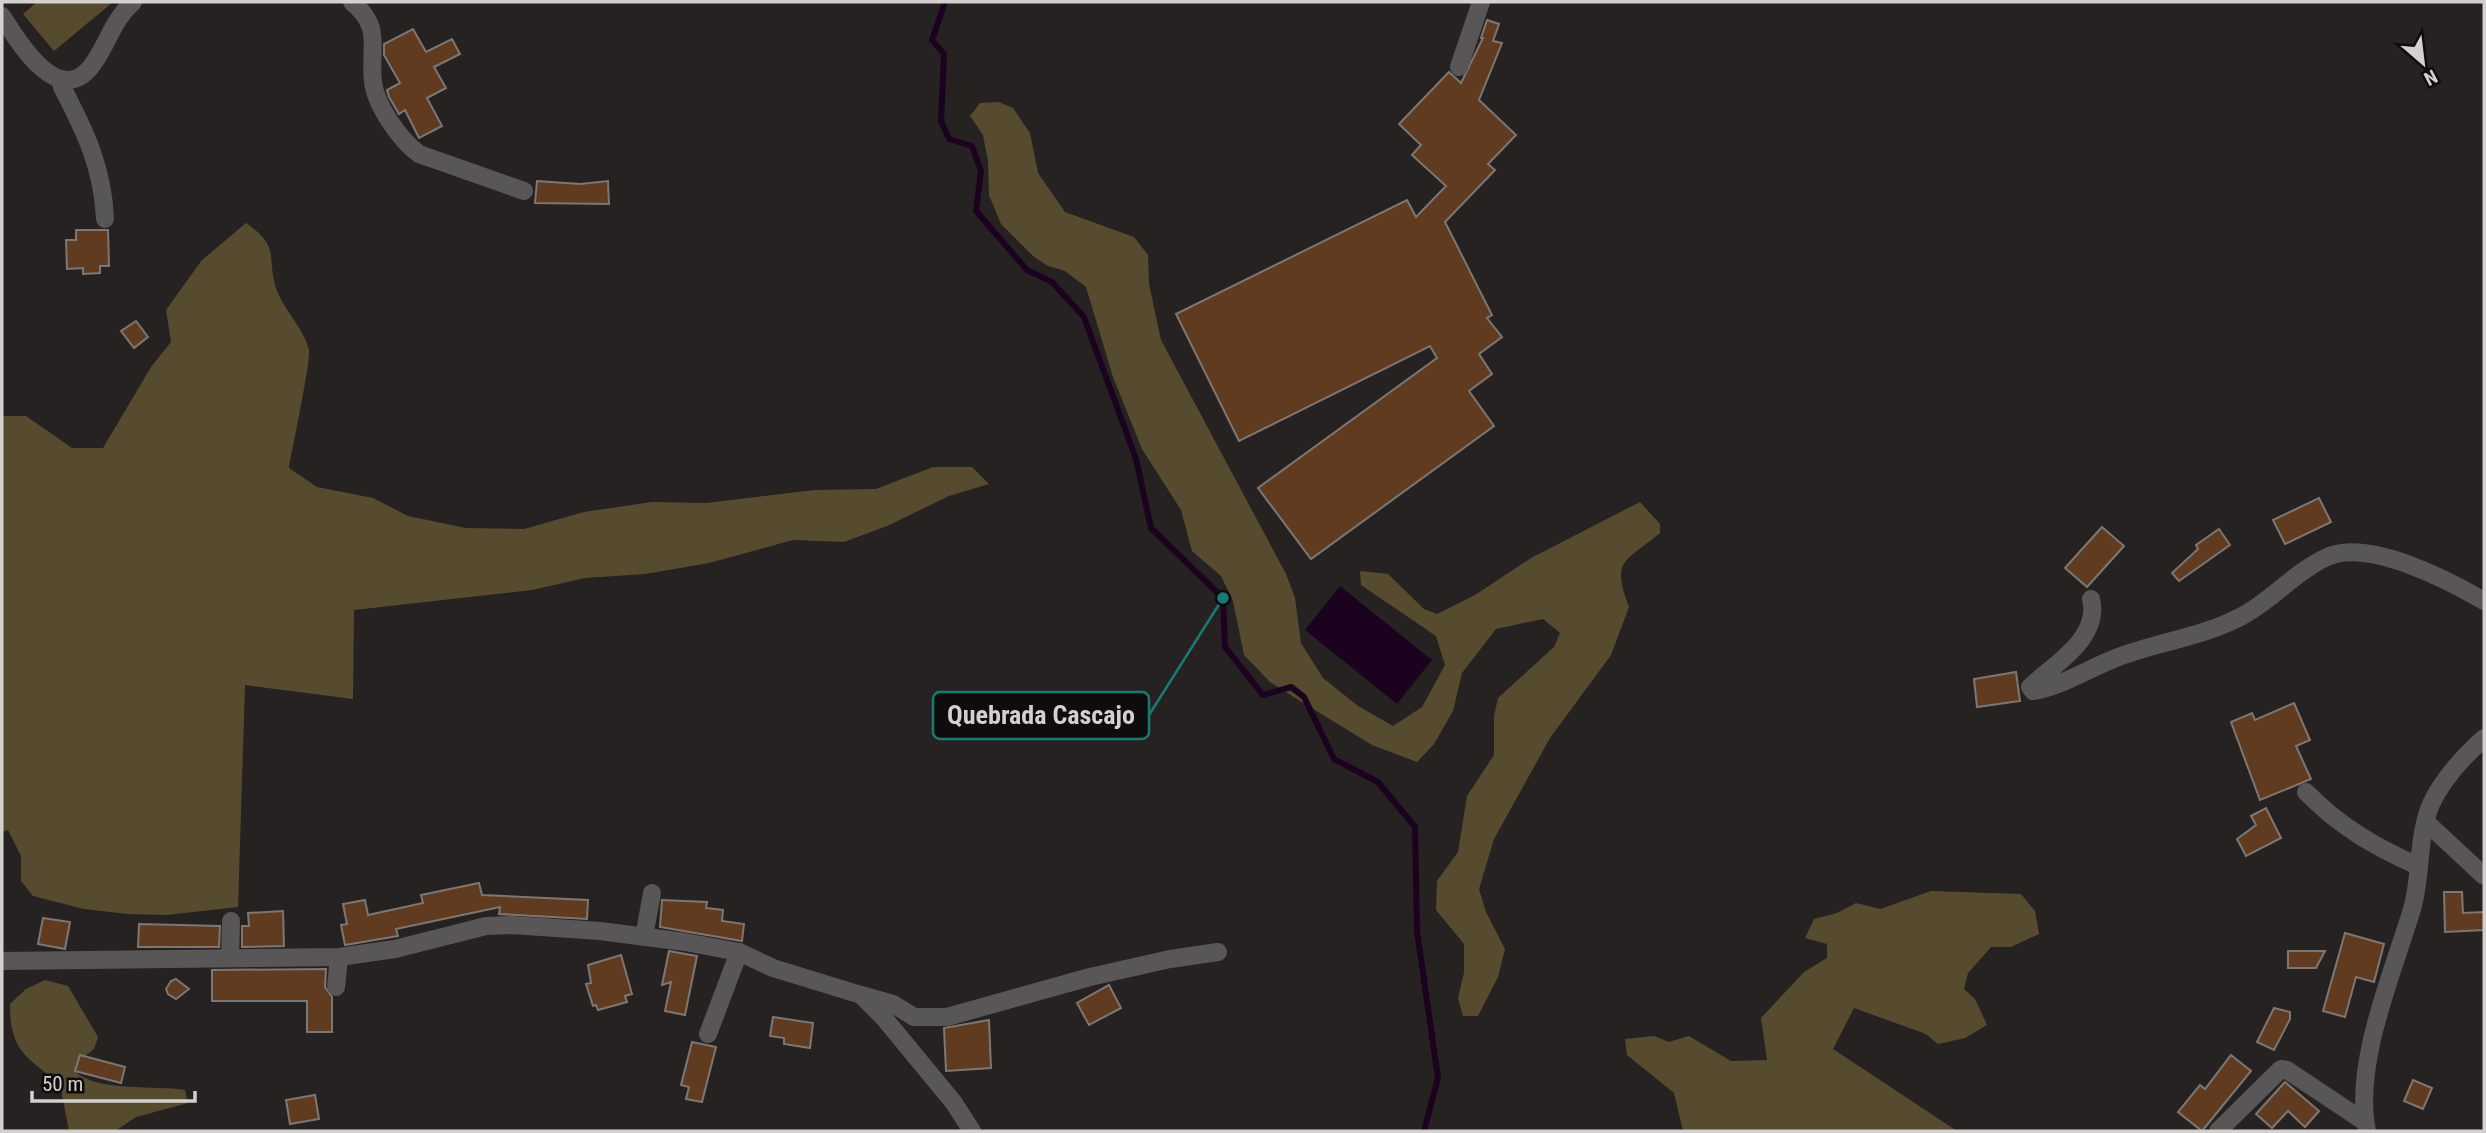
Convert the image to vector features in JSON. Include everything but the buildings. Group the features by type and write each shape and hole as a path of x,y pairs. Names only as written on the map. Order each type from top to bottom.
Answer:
{"street":[{"path":"2,16 34,60 61,80 83,76 96,60 112,25 133,2"},
{"path":"352,2 371,23 376,96 408,146 419,154 524,191"},
{"path":"1459,67 1481,2"},
{"path":"61,80 62,87 88,135 99,166 105,219"},
{"path":"2091,599 2094,613 2091,626 2061,661 2030,687 2032,691 2121,656 2228,623 2259,606 2308,568 2335,554 2391,558 2442,576 2484,601"},
{"path":"2366,1127 2364,1100 2379,1012 2413,907 2426,822 2437,792 2464,756 2484,738"},
{"path":"2306,792 2343,826 2378,849 2418,866"},
{"path":"2426,822 2484,876"},
{"path":"643,937 652,893"},
{"path":"230,958 231,921"},
{"path":"2,961 339,957 396,949 486,926 556,926 739,952 773,968 893,1004 914,1017 947,1017 1090,977 1170,958 1218,952"},
{"path":"708,1034 739,952"},
{"path":"336,987 339,957"},
{"path":"861,995 884,1018 946,1093 972,1131"},
{"path":"2218,1131 2281,1069 2366,1127"}],"shaded area":[{"path":"37,2 113,2 54,51 23,14"},
{"path":"999,102 1013,108 1030,133 1038,173 1065,212 1134,237 1148,255 1149,284 1161,340 1286,574 1295,598 1301,643 1323,678 1358,706 1393,726 1422,707 1445,665 1436,636 1361,585 1360,571 1388,574 1424,609 1437,614 1475,595 1531,558 1640,502 1660,524 1660,533 1630,557 1621,570 1629,607 1611,655 1550,738 1494,839 1479,889 1486,912 1505,949 1498,977 1478,1016 1463,1016 1458,998 1464,973 1464,944 1436,910 1437,881 1458,852 1467,796 1494,755 1494,716 1498,698 1554,647 1560,633 1543,619 1496,629 1462,673 1453,711 1434,744 1417,762 1372,745 1270,682 1244,655 1233,601 1221,576 1192,551 1181,510 1142,449 1113,377 1086,287 1065,271 1048,266 1033,256 1001,224 989,195 988,161 983,135 970,116 980,103"},
{"path":"246,223 268,246 276,288 309,350 289,468 317,487 373,498 408,516 466,528 524,529 584,512 652,502 706,503 815,490 876,489 933,467 972,467 989,484 949,496 887,526 844,542 793,540 709,563 645,574 585,578 532,590 354,610 353,699 245,685 238,907 166,915 128,914 84,909 33,896 21,881 21,856 8,830 2,832 2,416 26,416 72,448 103,448 151,367 171,342 166,310 202,260"},
{"path":"1340,586 1432,660 1397,704 1305,630"},
{"path":"1931,891 2021,894 2035,911 2039,934 2011,947 1991,947 1968,973 1964,989 1975,999 1987,1025 1965,1038 1938,1044 1926,1034 1854,1008 1833,1049 1957,1131 1683,1131 1674,1093 1627,1055 1625,1039 1654,1036 1669,1042 1689,1036 1731,1061 1767,1060 1761,1018 1804,972 1827,958 1827,944 1805,938 1814,919 1837,913 1856,903 1880,909"},
{"path":"45,980 68,986 98,1037 94,1049 82,1058 76,1072 98,1083 185,1090 188,1103 136,1117 115,1131 69,1131 60,1084 29,1059 13,1033 10,1004 26,989"}],"waterway":[{"path":"945,2 932,40 944,54 941,121 949,139 972,146 981,171 976,211 1027,270 1052,282 1084,317 1136,459 1151,528 1223,598 1225,647 1263,695 1291,687 1304,697 1334,759 1378,782 1415,827 1417,931 1438,1078 1424,1131"}],"place":[{"name":"Quebrada Cascajo","path":"1223,598"}]}
